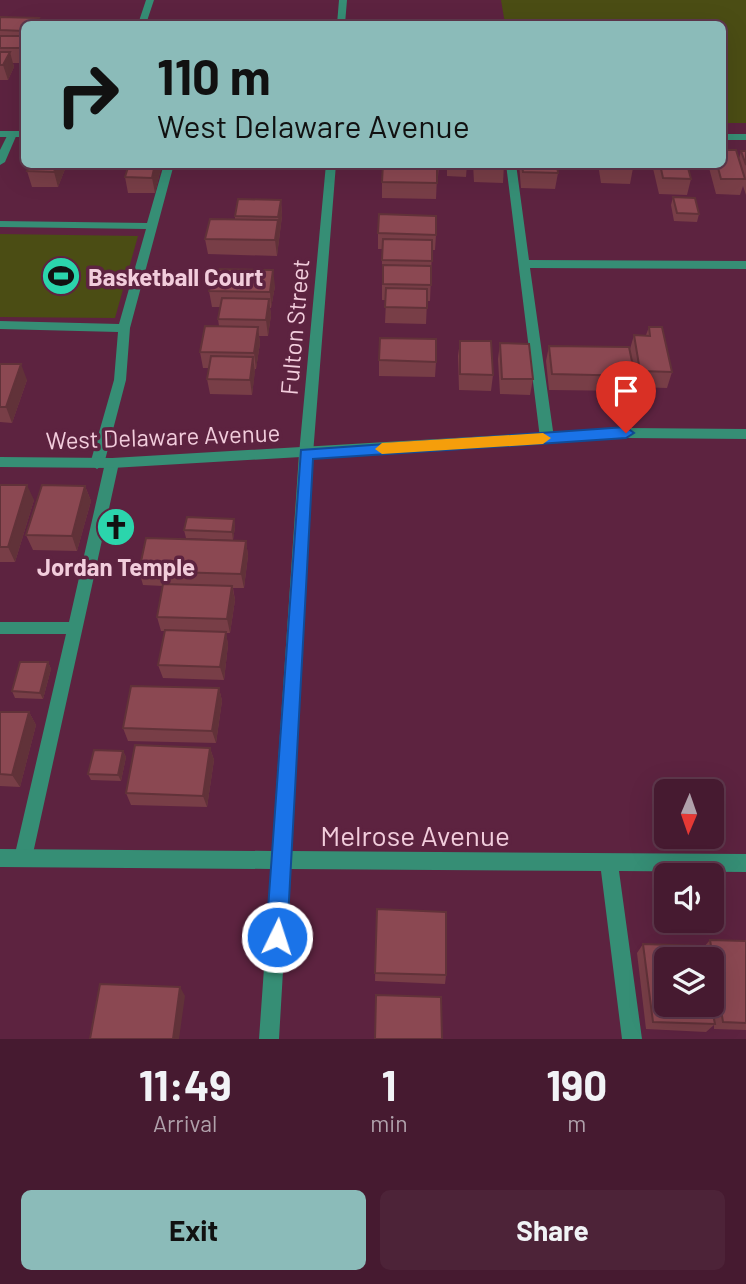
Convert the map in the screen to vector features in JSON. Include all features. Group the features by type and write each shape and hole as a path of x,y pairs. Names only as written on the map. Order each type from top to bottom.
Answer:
{"street":[{"path":"143,21 150,0"},
{"path":"341,21 343,0"},
{"path":"0,134 21,134"},
{"path":"0,162 12,134"},
{"path":"726,137 746,137"},
{"path":"23,858 75,628 117,394 125,345 124,328 168,168"},
{"name":"Fulton Street","path":"270,1039 306,454 331,168"},
{"path":"512,168 547,438"},
{"path":"0,224 152,226"},
{"path":"524,264 746,265"},
{"path":"0,324 124,328"},
{"name":"West Delaware Avenue","path":"0,462 104,463 306,454 626,433 746,434"},
{"path":"0,628 75,628"},
{"name":"Melrose Avenue","path":"0,858 746,863"},
{"path":"609,862 632,1039"}],"shaded area":[{"path":"501,0 746,0 746,123 726,123 726,21 504,21"},
{"name":"Basketball Court","path":"0,234 138,236 115,318 0,317"}],"building":[{"path":"0,17 39,18 37,21 21,21 21,31 0,30"},
{"path":"0,36 21,36 21,48 0,48"},
{"path":"0,52 10,52 3,65 0,65"},
{"path":"726,150 736,150 745,179 721,179 718,168 726,168"},
{"path":"741,151 746,151 746,165"},
{"path":"28,168 56,168 54,172 27,171"},
{"path":"128,168 154,168 152,178 125,177"},
{"path":"383,168 437,168 437,183 382,182"},
{"path":"522,168 557,168 558,173 523,172"},
{"path":"661,168 688,168 691,179 663,178"},
{"path":"673,197 695,198 699,214 677,213"},
{"path":"238,199 281,200 278,217 235,216"},
{"path":"379,214 436,216 436,235 378,233"},
{"path":"210,219 278,220 275,240 205,239"},
{"path":"383,239 432,240 432,261 382,260"},
{"path":"383,265 431,266 431,285 383,284"},
{"path":"214,269 273,270 270,292 209,291"},
{"path":"386,288 427,289 427,308 385,307"},
{"path":"222,298 269,299 266,320 218,319"},
{"path":"205,326 258,327 254,353 200,352"},
{"path":"649,327 662,327 672,372 640,371 634,335 650,336"},
{"path":"380,338 436,339 436,362 379,360"},
{"path":"460,341 491,341 493,375 460,374"},
{"path":"500,343 529,344 533,379 502,379"},
{"path":"549,346 629,347 635,376 552,374"},
{"path":"211,356 253,357 250,380 207,379"},
{"path":"0,364 21,364 6,407 0,407"},
{"path":"0,485 27,485 8,547 0,547"},
{"path":"42,485 85,486 72,536 26,535"},
{"path":"187,517 234,519 232,532 184,530"},
{"path":"146,538 246,541 241,574 139,571"},
{"path":"163,584 232,586 227,619 157,617"},
{"path":"165,630 226,632 220,667 158,665"},
{"path":"20,662 48,662 40,693 12,691"},
{"path":"131,686 219,688 212,731 123,728"},
{"path":"0,712 29,712 12,775 0,774"},
{"path":"135,745 210,748 203,796 126,793"},
{"path":"94,750 123,751 118,775 88,774"},
{"path":"377,909 446,912 446,975 375,973"},
{"path":"710,940 746,941 746,1023 723,1022 724,947 711,947"},
{"path":"643,944 702,946 654,947 654,1017 714,1017 715,1024 653,1022"},
{"path":"100,984 180,987 173,1039 90,1039"},
{"path":"376,995 441,997 442,1039 375,1039"}],"slow traffic":[{"path":"382,449 543,438"}],"place":[{"name":"Basketball Court","path":"61,276"},
{"name":"Jordan Temple","path":"116,527"}],"route":[{"path":"277,937 306,454 626,433"}]}
